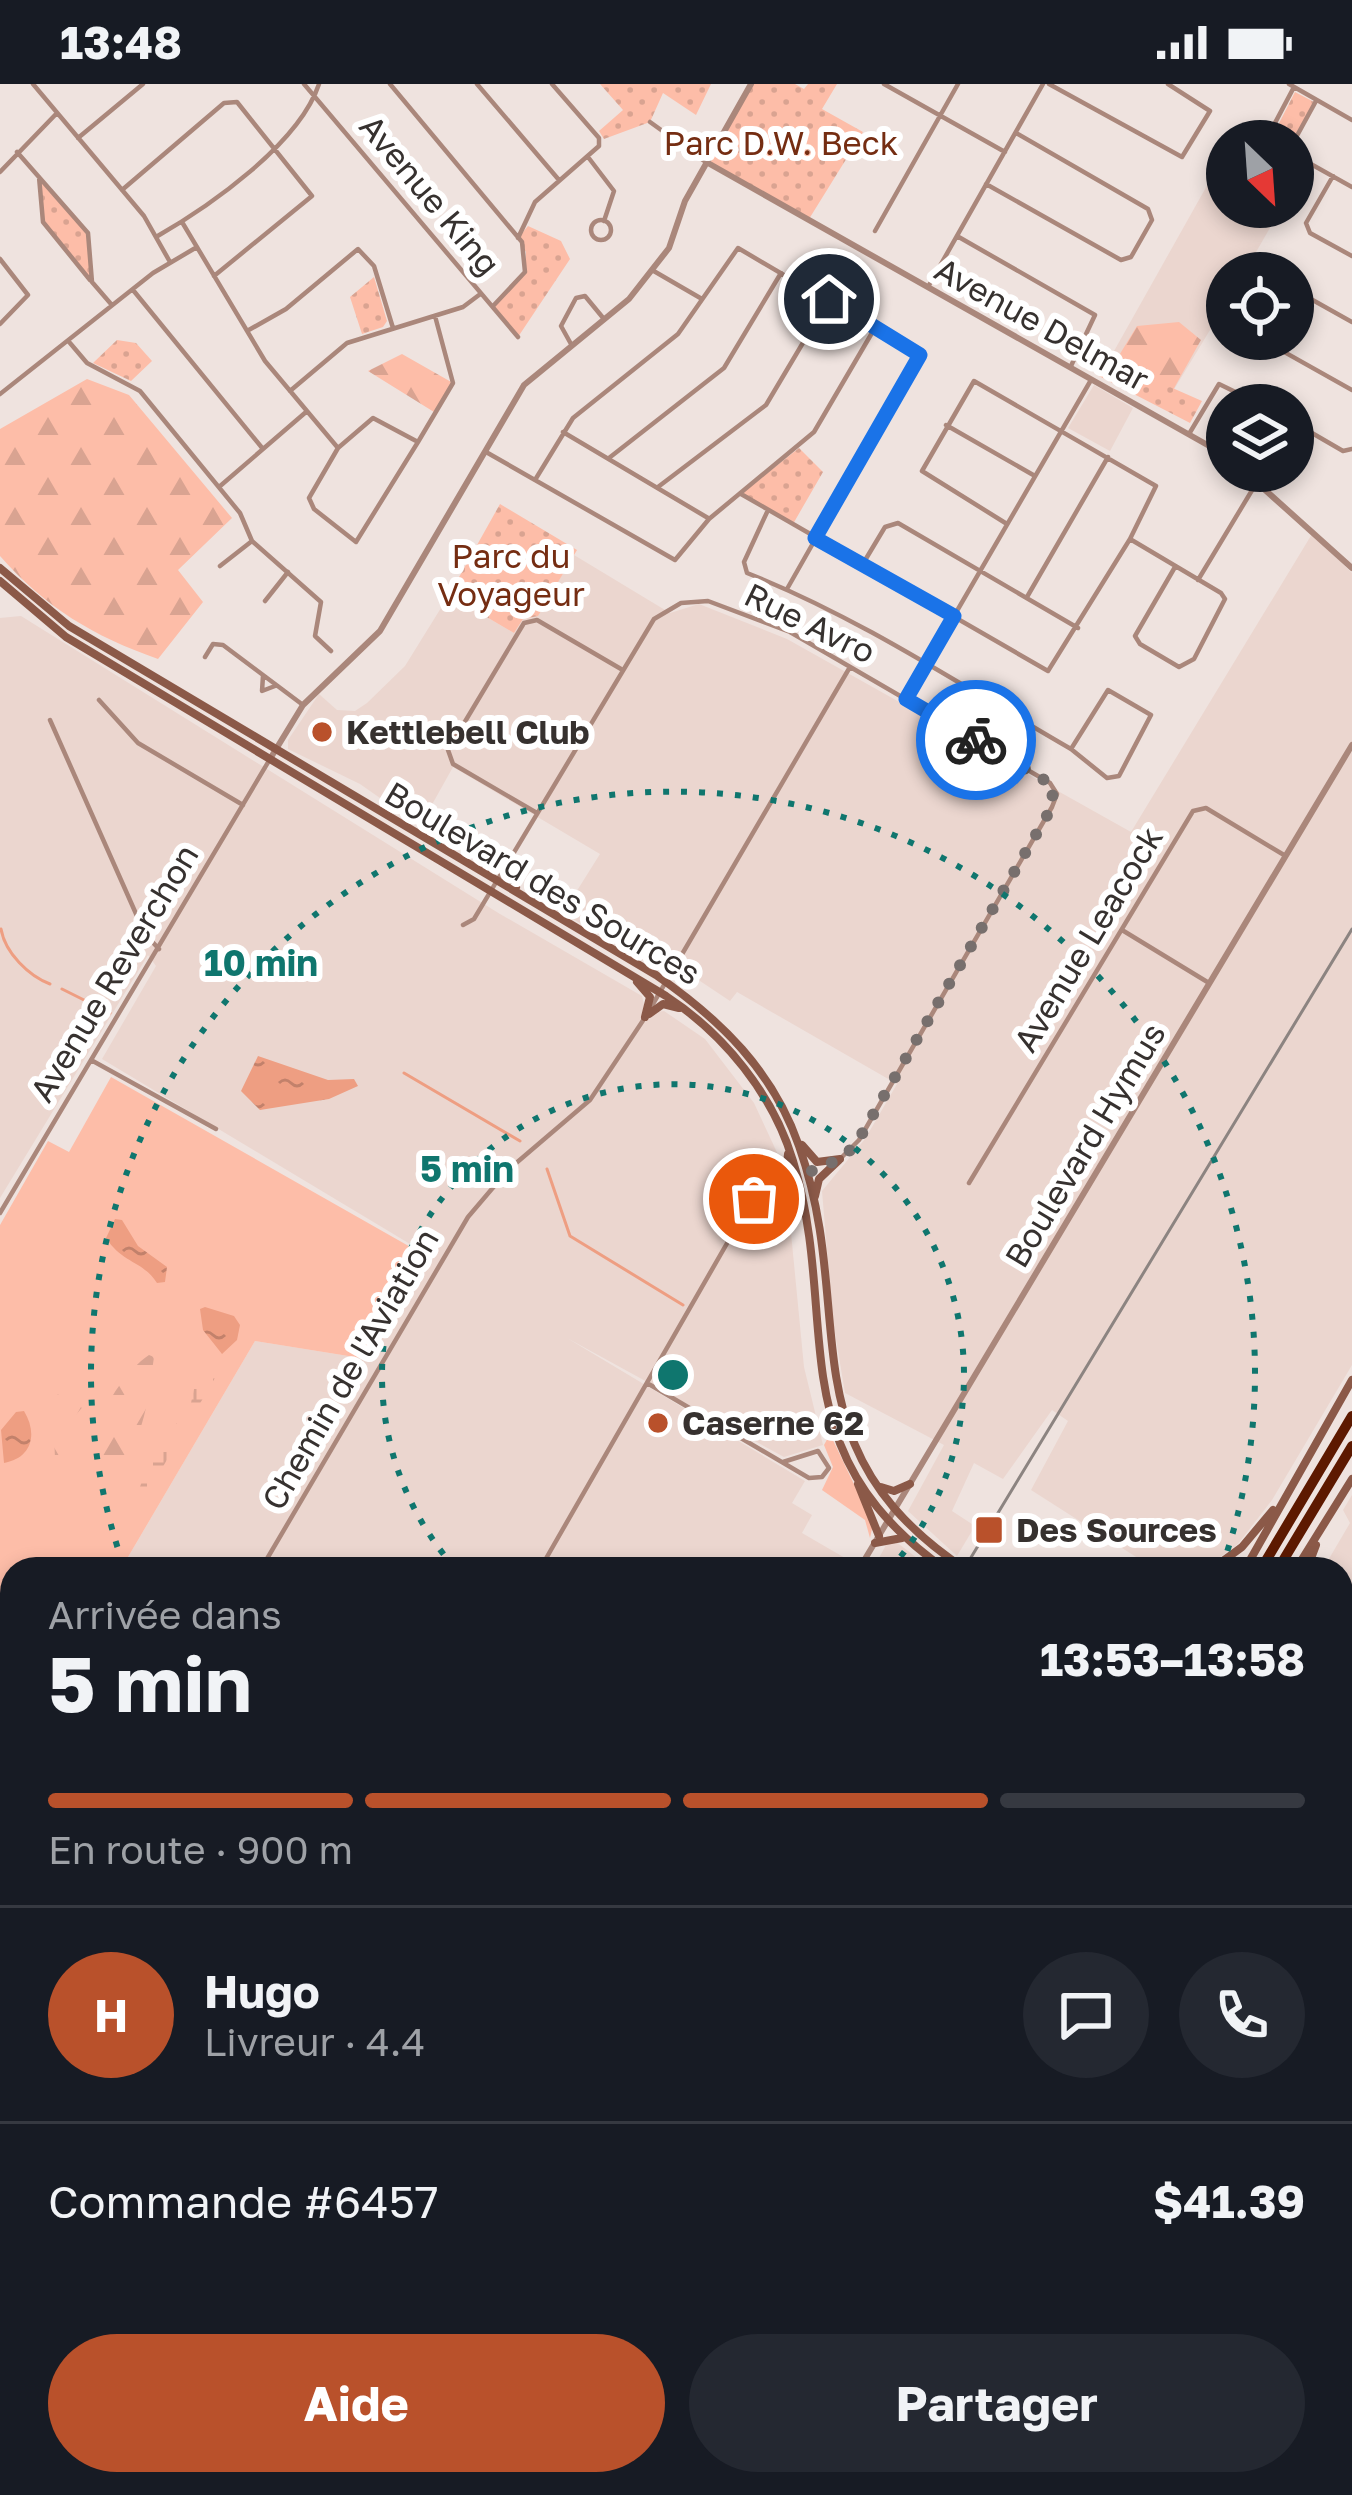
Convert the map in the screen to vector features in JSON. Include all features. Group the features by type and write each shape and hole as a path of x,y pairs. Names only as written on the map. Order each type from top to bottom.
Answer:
{"highway":[{"path":"1268,1557 1352,1416"},
{"path":"1285,1557 1352,1446"}],"main road":[{"name":"Boulevard des Sources","path":"0,568 49,613 666,982 745,1050 795,1134 822,1388 852,1466 909,1540 930,1557"},
{"name":"Boulevard des Sources","path":"0,581 57,631 686,1010 748,1074 813,1202 834,1384 848,1431 892,1515 949,1557"},
{"path":"468,864 493,870 507,863 508,878 530,900"},
{"path":"628,973 649,995 645,1017"},
{"path":"645,1017 663,1004 686,1010"},
{"path":"795,1134 816,1162 840,1159"},
{"path":"776,1184 786,1171 788,1146"},
{"path":"813,1202 819,1179 840,1159"},
{"path":"765,1190 783,1187 793,1195 807,1247"},
{"path":"1251,1557 1352,1380"},
{"path":"852,1466 877,1539 909,1540"},
{"path":"1304,1557 1352,1479"},
{"path":"875,1483 891,1491 910,1484"},
{"path":"1228,1557 1282,1499"},
{"path":"1312,1557 1324,1526"}],"street":[{"path":"78,139 143,84"},
{"name":"Avenue King","path":"304,84 518,338"},
{"path":"156,237 182,222 300,125 319,84"},
{"path":"390,84 526,252 525,272 493,307"},
{"path":"476,84 560,181"},
{"path":"518,238 528,226 531,208 588,157 599,139 552,84"},
{"path":"270,759 303,705 368,647 524,385 604,319 669,248 686,201 751,84"},
{"path":"884,84 1005,152"},
{"path":"875,231 958,84"},
{"path":"928,287 1046,84 1182,157 1210,111 1168,84"},
{"path":"1306,93 1311,84"},
{"path":"38,86 122,190 170,262"},
{"path":"1278,120 1292,86 1352,120"},
{"path":"1306,120 1317,100"},
{"path":"122,190 230,101 311,190 311,201 214,276"},
{"path":"0,171 57,113"},
{"name":"Avenue Delmar","path":"650,122 707,163 1206,444"},
{"path":"986,184 1120,260 1131,257 1152,220 1148,208 1016,133"},
{"path":"17,152 91,238 92,282"},
{"path":"588,157 614,191 604,221"},
{"path":"1314,166 1352,188"},
{"path":"1333,176 1306,223 1310,233 1352,256"},
{"path":"39,177 43,222 113,306"},
{"path":"182,222 247,331 338,448"},
{"path":"957,236 1095,315 1070,368"},
{"path":"0,394 170,262 197,247"},
{"path":"535,480 586,404 678,334 738,248 917,349 920,360 787,589"},
{"path":"247,331 286,309 358,249 374,266 393,328"},
{"path":"0,259 28,295 0,324"},
{"path":"652,270 702,299"},
{"path":"609,458 724,368 781,273"},
{"path":"133,290 263,448"},
{"path":"290,391 347,343 466,305 481,293"},
{"path":"571,344 561,326 580,295 604,319"},
{"path":"658,487 766,405 829,299"},
{"path":"1314,301 1352,322"},
{"path":"418,442 374,418 338,448 309,499 314,509 356,542 418,442 453,383 435,316"},
{"path":"486,452 669,559 681,558 710,519 814,431 876,326"},
{"path":"70,343 87,363 140,392 219,487 252,541 321,602 314,636 331,651"},
{"path":"1298,360 1352,390"},
{"path":"906,699 1091,380"},
{"path":"741,494 1043,671 1053,669 1156,486 974,381 922,471 1007,524"},
{"path":"1189,434 1206,406"},
{"path":"219,487 308,411"},
{"path":"946,425 1035,476"},
{"path":"563,432 710,519"},
{"path":"1314,434 1343,451 1352,448"},
{"path":"1027,598 1108,457"},
{"path":"1198,580 1251,492"},
{"path":"1268,492 1352,568"},
{"path":"768,510 745,569 926,664 1071,749 1107,778 1119,776 1151,715 1108,690 1071,749"},
{"path":"863,563 885,527 898,523 1078,628"},
{"path":"1130,539 1221,593 1224,604 1193,659 1179,667 1140,644 1136,636 1175,567"},
{"path":"220,566 252,541"},
{"path":"265,601 288,572"},
{"name":"Rue Avro","path":"507,863 654,619 695,600 790,632 1050,783 1057,794 857,1142 840,1159 765,1190 745,1212 547,1557"},
{"path":"537,813 453,764 448,750 524,623 537,620 622,669"},
{"path":"205,657 209,647 220,644 303,705"},
{"name":"Chemin de l'Aviation","path":"268,1557 468,1217 508,1170 590,1100 645,1017 850,667"},
{"path":"263,676 262,691 276,686"},
{"path":"100,700 134,740 243,805"},
{"path":"50,720 144,932 159,949"},
{"name":"Boulevard Hymus","path":"867,1557 1352,745"},
{"name":"Avenue Reverchon","path":"0,1213 270,759"},
{"name":"Avenue Leacock","path":"969,1184 1198,807 1285,856"},
{"path":"463,925 474,919 507,863"},
{"path":"1121,930 1210,983"},
{"path":"91,1060 216,1129"},
{"path":"647,1383 811,1479 829,1470 826,1457 818,1451 783,1462"}],"shaded area":[{"path":"1206,187 1206,228 1270,228 1256,252 1206,252 1206,337 1173,391 1109,360"},
{"path":"1094,385 1133,408 1110,451 1068,428"},
{"path":"1312,534 1352,573 1352,1365 1272,1500 1238,1544 1220,1557 1136,1557 1031,1490 1068,1421 1052,1410 1003,1479 974,1463 952,1511 975,1526 957,1556 908,1511 944,1445 845,1393 833,1321 822,1191 865,1139 897,1084 737,992 730,1001 673,963 656,968 563,913 600,854 453,767 420,826 360,784 288,749 288,740 319,694 337,710 355,711 367,703 405,666 449,595 514,633 523,619 538,615 574,555 670,613 699,604 787,639 1131,832"},
{"path":"21,616 500,914 642,996 646,1013 664,1011 705,1039 754,1103 780,1159 773,1185 788,1202 804,1367 823,1445 784,1457 567,1338 805,1481 792,1503 812,1515 802,1533 843,1557 128,1557 255,1341 367,1359 430,1256 102,1059 156,966 148,955 0,1198 0,618"},
{"path":"1352,1495 1352,1557 1330,1557 1350,1523 1343,1510"},
{"path":"895,1541 916,1557 880,1557 886,1545"}],"green space":[{"path":"600,84 711,84 696,115 663,93 650,122 604,139 599,131 623,110"},
{"name":"Parc D.W. Beck","path":"751,84 795,84 804,89 808,84 837,84 822,109 863,132 809,219 707,163"},
{"path":"1295,92 1314,102 1304,120 1281,120"},
{"path":"39,177 88,233 92,282 43,222"},
{"path":"528,226 561,241 570,259 518,337 493,307 525,272 526,252 518,238"},
{"path":"374,277 387,321 362,334 350,297"},
{"path":"1179,322 1201,340 1173,390 1115,362 1137,326"},
{"path":"117,340 136,343 152,361 131,381 93,363"},
{"path":"402,354 453,383 434,412 368,371"},
{"path":"1109,360 1202,401 1190,423 1099,376"},
{"path":"87,379 129,395 232,518 178,570 203,602 158,659 72,618 35,591 0,556 0,429"},
{"path":"799,448 823,472 793,524 741,494"},
{"name":"Parc du Voyageur","path":"500,504 577,550 538,616 523,619 514,633 449,595"},
{"path":"111,1077 428,1257 367,1359 255,1341 128,1557 0,1557 0,1225 48,1141 69,1152"},
{"path":"149,1355 154,1357 139,1431 126,1456 116,1465 104,1463 97,1436 101,1420 117,1388"},
{"path":"218,1358 219,1371 151,1487 133,1507 148,1464 191,1403 197,1375 204,1364"},
{"path":"81,1381 87,1384 87,1402 66,1426 74,1441 55,1459 53,1406 58,1394"},
{"path":"830,1434 873,1524 870,1538 865,1520 822,1490 833,1467 824,1445"}],"water":[{"path":"258,1056 328,1080 354,1079 358,1086 329,1099 260,1110 241,1091"},
{"path":"115,1219 122,1220 138,1246 167,1267 165,1282 157,1283 112,1246 106,1238"},
{"path":"200,1309 234,1316 240,1325 237,1340 222,1354 203,1330"},
{"path":"24,1411 31,1428 30,1444 21,1456 4,1463 1,1430 16,1412"}],"waterway":[{"path":"1,929 19,963 50,984"},
{"path":"62,989 110,1013"},
{"path":"404,1073 520,1141"},
{"path":"547,1169 570,1236 683,1305"}],"tram line":[{"path":"971,1557 1352,929"}],"way so far":[{"path":"754,1199 776,1184 834,1163 856,1144 1052,807 1057,794 1053,785 976,740"}],"place":[{"name":"Kettlebell Club","path":"322,732"},
{"name":"Caserne 62","path":"658,1423"},
{"name":"Des Sources","path":"989,1530"}],"route":[{"path":"829,299 917,349 920,360 815,538 954,616 906,699 976,740"}]}
